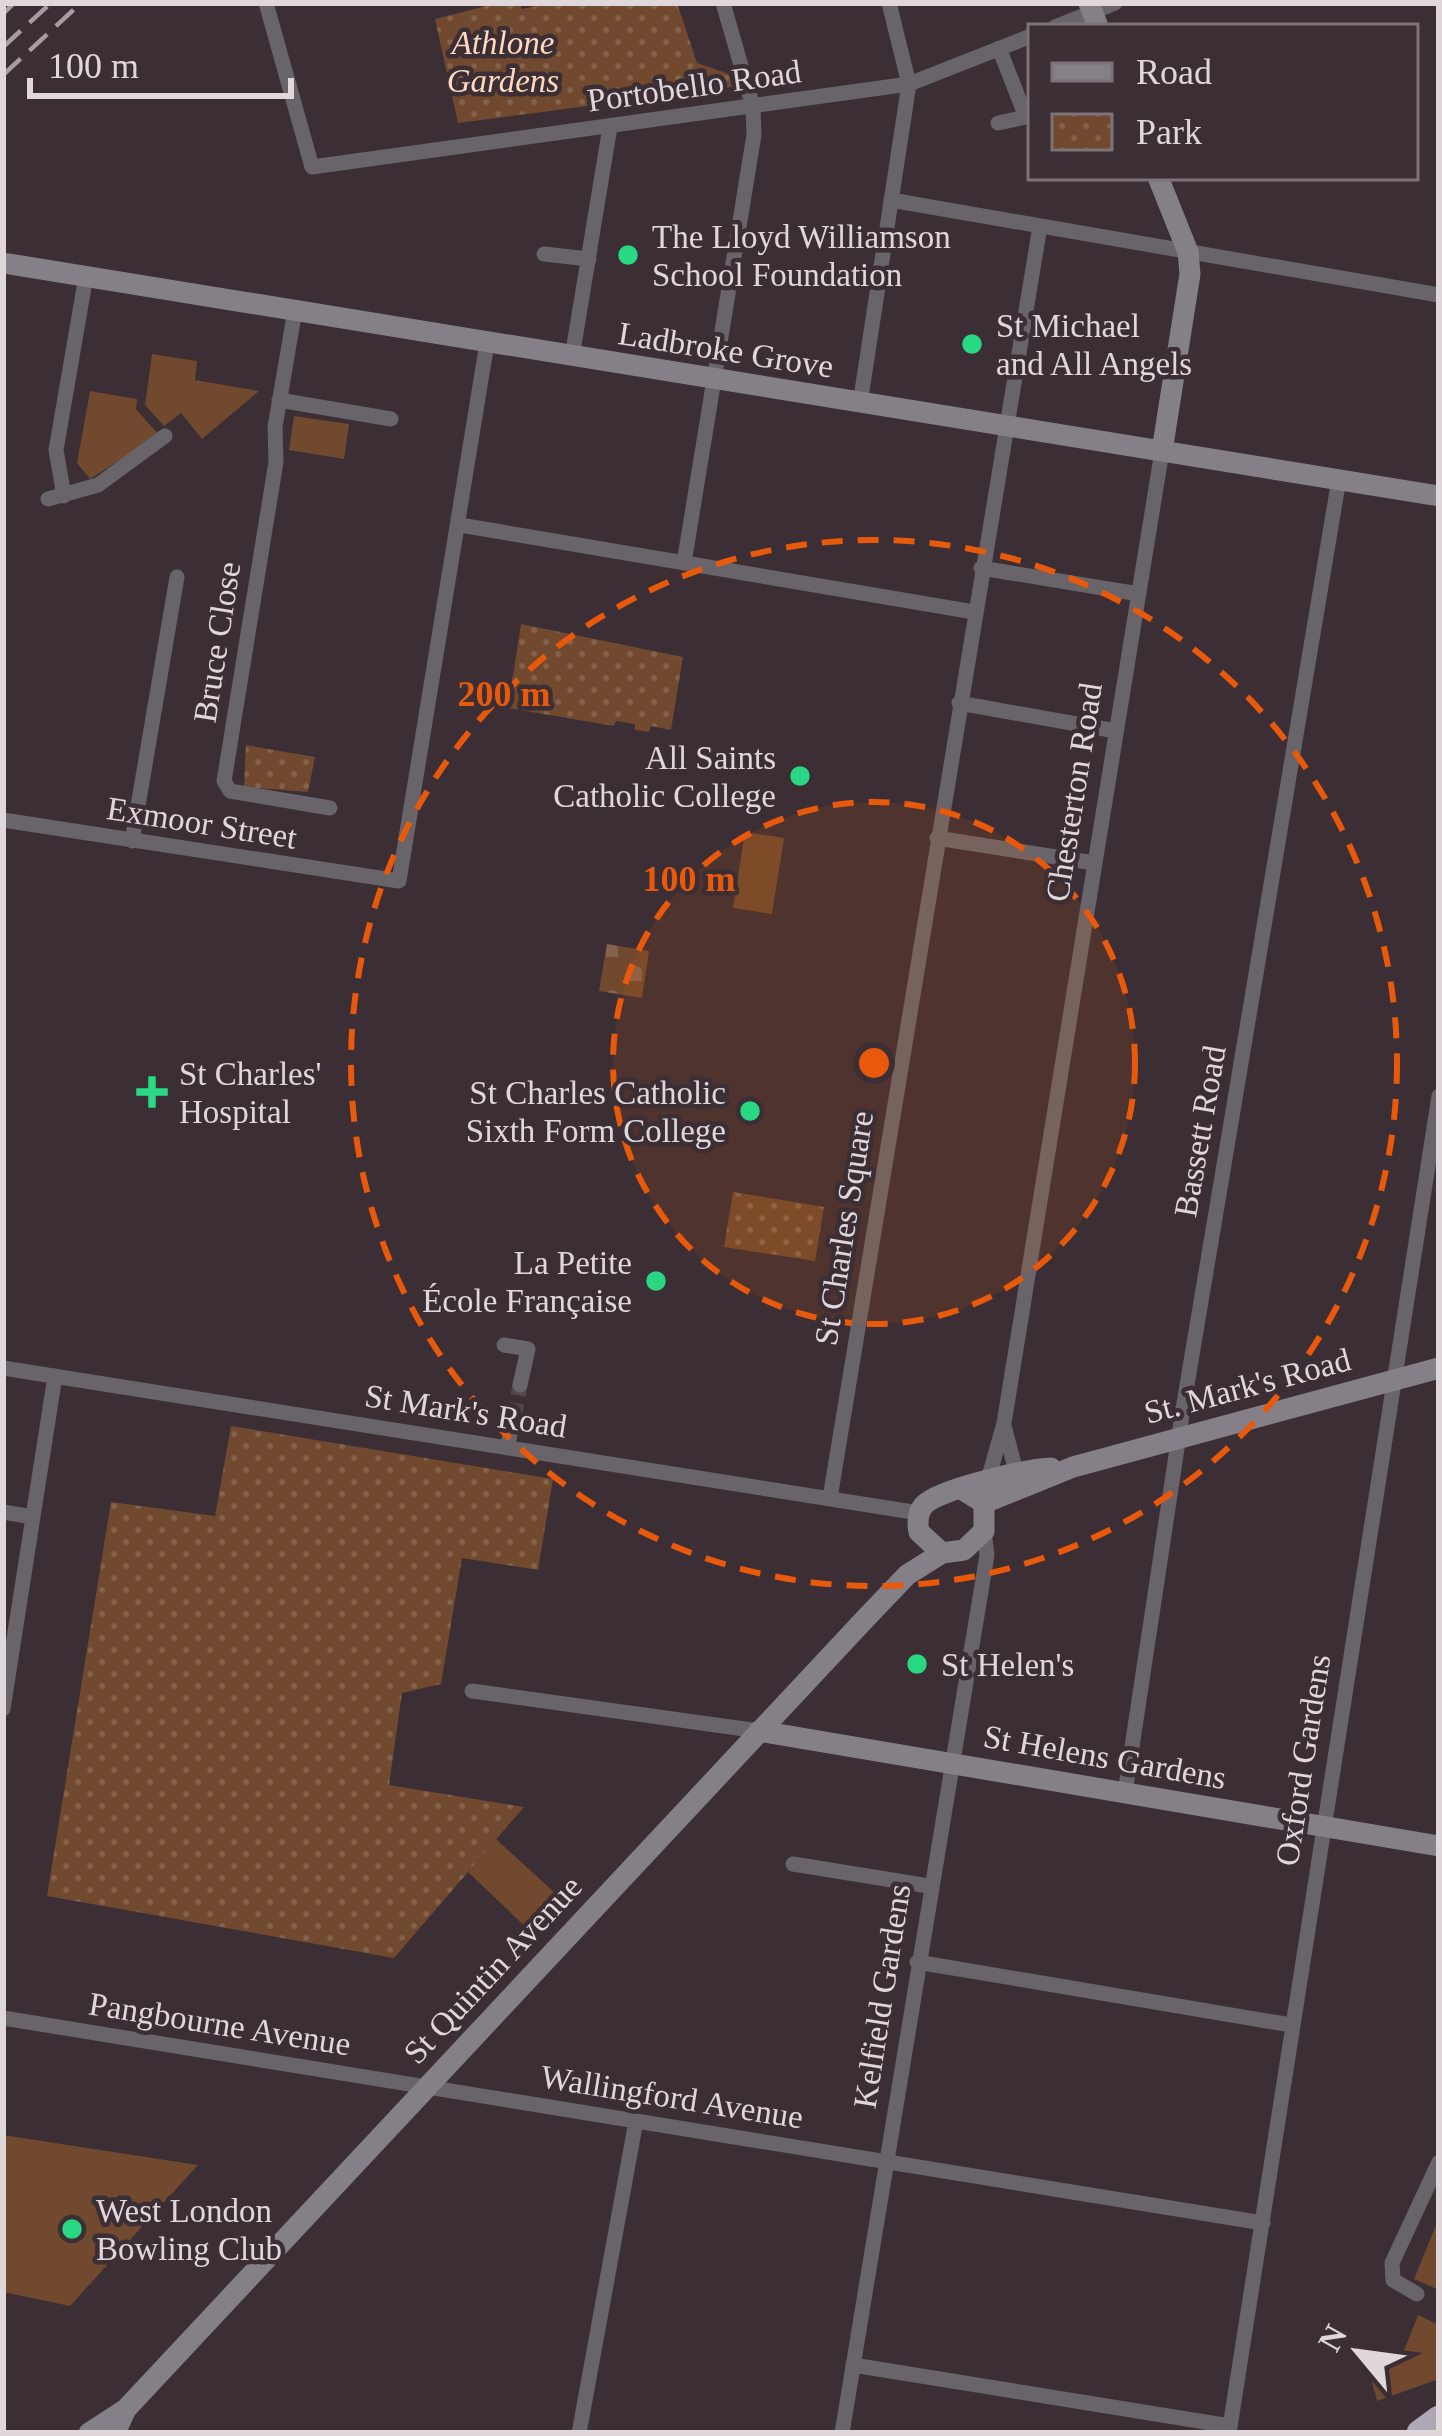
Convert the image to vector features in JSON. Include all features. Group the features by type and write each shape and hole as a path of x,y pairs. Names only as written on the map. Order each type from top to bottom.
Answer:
{"highway":[{"path":"1420,2433 1439,2420"}],"main road":[{"name":"Chesterton Road","path":"1159,180 1187,252 1190,274 1162,451"},
{"name":"Ladbroke Grove","path":"3,263 1439,496"},
{"name":"St. Mark's Road","path":"984,1503 1072,1467 1439,1368"},
{"name":"St. Mark's Road","path":"963,1490 1016,1471 1072,1467"},
{"path":"919,1513 930,1500 963,1490 984,1503 984,1531"},
{"name":"St Quintin Avenue","path":"908,1575 922,1539 919,1513"},
{"name":"St Quintin Avenue","path":"89,2433 127,2409 908,1575 984,1531"},
{"path":"922,1539 953,1551"},
{"name":"St Helens Gardens","path":"759,1731 1439,1846"},
{"name":"St Quintin Avenue","path":"115,2433 127,2409"}],"street":[{"name":"Portobello Road","path":"266,3 312,167 909,83 1028,37"},
{"path":"684,563 754,135 753,106 723,3"},
{"path":"1063,24 1115,3"},
{"path":"860,404 909,83 890,4"},
{"path":"998,123 1026,117 999,48"},
{"path":"572,357 610,127"},
{"path":"891,200 1439,295"},
{"name":"St Charles Square","path":"830,1498 1040,226"},
{"path":"544,254 589,259"},
{"path":"86,276 56,450 56,498 121,472 166,436"},
{"name":"Bruce Close","path":"295,310 279,400 276,462 224,781 230,791 330,808"},
{"path":"487,343 460,525 974,612"},
{"path":"279,400 391,418"},
{"name":"Chesterton Road","path":"988,1480 1004,1423 1162,451"},
{"name":"Bassett Road","path":"1125,1793 1179,1436 1339,479"},
{"name":"Exmoor Street","path":"3,820 392,883 403,873 460,525"},
{"path":"981,568 1139,594"},
{"path":"132,841 177,577"},
{"path":"959,703 1116,730"},
{"path":"938,838 1094,863"},
{"name":"Oxford Gardens","path":"1230,2429 1439,1096"},
{"path":"504,1345 528,1349 520,1385"},
{"name":"St Mark's Road","path":"3,1368 919,1513"},
{"path":"3,1709 55,1376"},
{"path":"508,1448 514,1418"},
{"name":"Chesterton Road","path":"1004,1423 1016,1471"},
{"path":"3,1512 33,1517"},
{"name":"Kelfield Gardens","path":"842,2433 988,1546 984,1531"},
{"path":"953,1551 983,1569"},
{"path":"472,1690 759,1731"},
{"path":"793,1864 929,1886"},
{"path":"917,1962 1291,2025"},
{"name":"Pangbourne Avenue","path":"3,2018 427,2086"},
{"name":"Wallingford Avenue","path":"427,2086 1263,2223"},
{"path":"579,2433 636,2121"},
{"path":"1418,2294 1393,2280 1392,2263 1439,2162"},
{"path":"853,2365 1230,2429"}],"green space":[{"name":"Athlone Gardens","path":"498,3 520,3 522,9 551,3 677,3 697,63 729,74 732,87 458,123 435,19"},
{"path":"152,354 197,361 195,380 259,391 202,439 181,413 164,426 145,405"},
{"path":"90,391 137,399 136,409 159,435 90,479 77,463"},
{"path":"294,416 349,424 344,459 289,450"},
{"path":"521,624 683,657 671,730 651,726 649,732 635,730 635,724 616,721 614,726 508,708"},
{"path":"246,745 315,757 308,792 244,787"},
{"path":"745,832 784,838 772,914 733,908"},
{"path":"607,944 649,951 642,998 599,991"},
{"path":"733,1192 824,1207 815,1261 724,1247"},
{"path":"231,1426 553,1479 538,1570 462,1558 441,1684 402,1693 389,1785 524,1807 394,1958 47,1896 111,1502 215,1516"},
{"path":"496,1839 566,1903 535,1936 468,1872"},
{"name":"West London Bowling Club","path":"3,2135 198,2165 70,2306 3,2292"},
{"path":"1439,2218 1439,2290 1414,2279"},
{"path":"1418,2315 1439,2325 1439,2379 1377,2401 1369,2370 1401,2358"}],"tunnel":[{"path":"514,1418 520,1385"}],"railway":[{"path":"3,14 14,3"},
{"path":"3,47 51,3"},
{"path":"3,75 81,3"}],"place":[{"name":"The Lloyd Williamson School Foundation","path":"628,255"},
{"name":"St Michael and All Angels","path":"972,344"},
{"name":"All Saints Catholic College","path":"800,776"},
{"name":"St Charles' Hospital","path":"152,1092"},
{"name":"St Charles Catholic Sixth Form College","path":"750,1111"},
{"name":"La Petite École Française","path":"656,1281"},
{"name":"St Helen's","path":"917,1664"},
{"name":"West London Bowling Club","path":"72,2229"}]}
